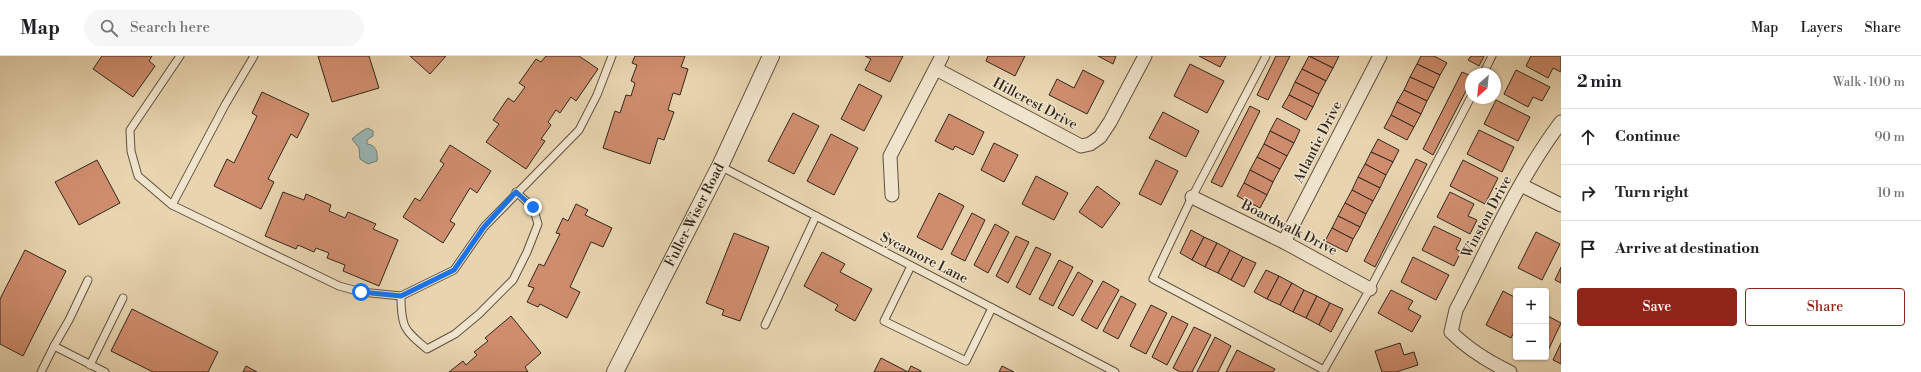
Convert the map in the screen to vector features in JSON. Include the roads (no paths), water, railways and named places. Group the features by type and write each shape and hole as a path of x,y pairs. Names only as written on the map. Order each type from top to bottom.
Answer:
{"street":[{"name":"Fuller-Wiser Road","path":"615,372 720,166 771,56"},
{"path":"892,195 890,156 942,56"},
{"name":"Hillcrest Drive","path":"936,69 1080,146 1090,144 1100,137 1110,122 1145,56"},
{"name":"Atlantic Drive","path":"1284,242 1380,56"},
{"name":"Winston Drive","path":"1510,372 1484,359 1465,346 1451,332 1456,310 1521,186 1540,152 1561,122"},
{"path":"1521,186 1561,205"},
{"name":"Boardwalk Drive","path":"1192,197 1284,242 1370,289"}],"lane":[{"path":"180,56 130,130 131,151 138,176 172,205 339,286 361,292 401,296 454,270 484,227 516,192 579,130 597,95 612,56"},
{"path":"172,205 225,104 254,56"},
{"path":"1266,56 1192,197 1153,279 1324,370 1370,289 1467,104"},
{"path":"1486,68 1492,56"},
{"name":"Sycamore Lane","path":"720,166 1112,371"},
{"path":"401,296 401,314 407,332 427,349 455,334 479,314 513,280 527,252 538,224 533,207 516,192"},
{"path":"765,325 816,216"},
{"path":"911,266 884,321 966,361 992,308"},
{"path":"41,372 69,320 88,280"},
{"path":"90,365 123,298"},
{"path":"54,346 105,372"}],"water":[{"path":"368,128 373,131 373,136 367,140 367,144 374,147 377,152 377,161 368,164 360,159 359,148 352,139"}]}
